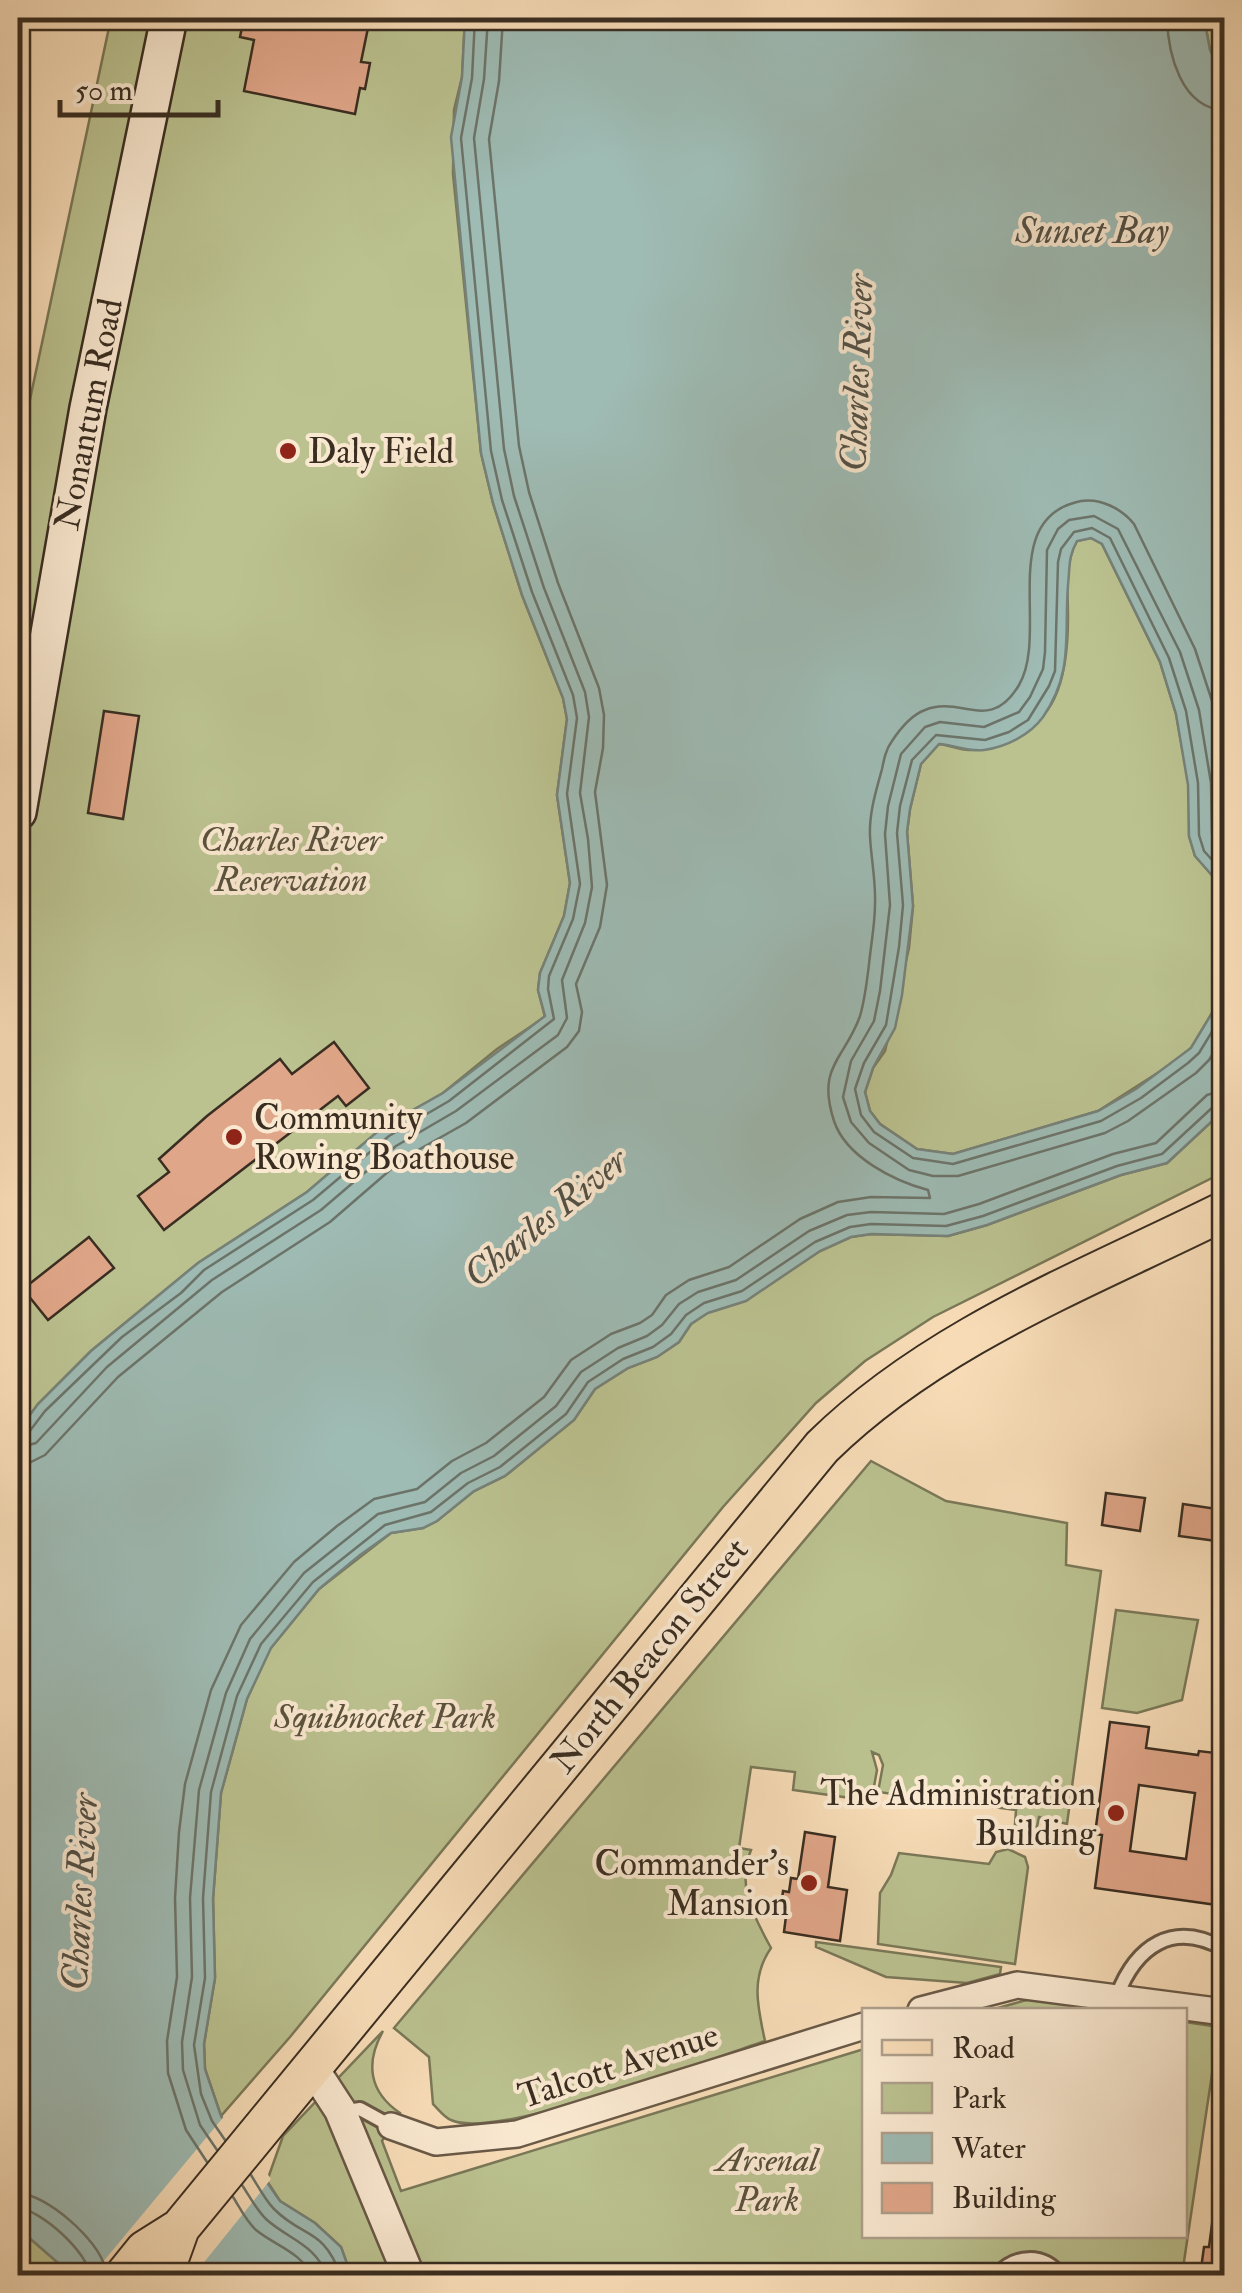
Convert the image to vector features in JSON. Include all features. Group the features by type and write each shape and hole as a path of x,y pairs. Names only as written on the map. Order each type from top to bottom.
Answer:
{"main road":[{"name":"Nonantum Road","path":"18,812 88,408 169,18"},
{"name":"North Beacon Street","path":"124,2276 145,2250 180,2228 783,1491 836,1434 879,1396 954,1346 1224,1211"},
{"name":"North Beacon Street","path":"159,2276 180,2228"}],"street":[{"path":"929,2008 1017,1985 1224,2012"},
{"name":"Talcott Avenue","path":"391,2126 436,2142 517,2134 862,2027"},
{"path":"312,2067 340,2112 409,2276"}],"lane":[{"path":"1117,1996 1135,1960 1164,1940 1195,1939 1224,1949"},
{"path":"340,2112 360,2108 391,2126"},
{"path":"996,2276 1012,2261 1030,2259 1044,2261 1061,2276"}],"green space":[{"name":"Charles River Reservation","path":"111,18 465,18 462,77 454,110 453,174 481,453 522,595 563,698 567,719 557,795 570,883 564,916 540,973 538,990 545,1017 497,1049 443,1093 383,1127 307,1192 198,1263 91,1351 38,1404 18,1431 18,456"},
{"path":"1204,18 1224,18 1224,83 1210,50"},
{"path":"1091,538 1102,544 1160,662 1176,714 1189,785 1189,836 1195,856 1224,889 1224,993 1191,1048 1098,1111 953,1154 917,1149 880,1124 870,1111 865,1092 873,1068 885,1051 909,948 913,906 907,832 921,764 939,744 980,749 1014,738 1045,714 1061,680 1065,660 1070,559 1077,541"},
{"name":"Squibnocket Park","path":"1224,1110 1224,1172 933,1317 865,1361 816,1403 723,1507 221,2116 205,2069 204,2044 215,1978 213,1899 221,1793 247,1699 270,1649 319,1589 391,1533 423,1528 437,1521 474,1491 505,1476 574,1420 595,1389 628,1368 657,1357 679,1342 691,1324 708,1312 746,1300 820,1251 851,1237 871,1234 948,1236 1121,1175 1167,1163"},
{"path":"871,1461 946,1501 1067,1523 1066,1565 1101,1571 1067,1824 1039,1817 1037,1827 1015,1824 1016,1810 878,1792 883,1765 879,1755 872,1752 877,1770 873,1792 860,1790 858,1799 793,1790 795,1772 751,1767 739,1848 751,1850 746,1889 771,1948 758,1982 765,2041 556,2109 475,2123 449,2119 433,2104 429,2057 394,2028"},
{"path":"1116,1610 1198,1620 1182,1700 1137,1713 1102,1708"},
{"path":"1008,1849 1025,1857 1028,1867 1015,1964 878,1944 880,1893 899,1853 989,1864 996,1852"},
{"path":"816,1942 1001,1967 1000,1974 967,1983 886,1977 816,1947"},
{"path":"1030,1999 1091,2008 998,2008"},
{"name":"Arsenal Park","path":"1187,2022 1219,2027 1182,2275 351,2275 341,2247 315,2223 280,2201 267,2181 283,2136 383,2031 374,2054 373,2076 382,2096 400,2113 382,2141 401,2191 862,2050 862,2238 1187,2238"},
{"path":"18,2228 72,2275 18,2275"}],"water":[{"path":"465,18 1204,18 1210,50 1224,83 1224,889 1195,856 1189,836 1188,785 1176,714 1160,662 1102,544 1091,538 1077,541 1070,562 1063,669 1053,701 1043,717 1024,735 992,748 972,750 939,744 921,764 907,832 913,906 902,995 895,1028 865,1092 870,1111 880,1124 917,1149 953,1154 1098,1111 1136,1089 1191,1048 1224,993 1224,1110 1167,1163 1121,1175 948,1236 871,1234 851,1237 820,1251 746,1301 708,1313 691,1324 679,1342 657,1357 628,1368 595,1389 574,1420 505,1476 474,1491 423,1528 391,1533 319,1589 271,1648 247,1699 221,1793 213,1899 215,1978 204,2044 205,2069 221,2116 280,2201 315,2223 341,2247 351,2275 72,2275 18,2228 18,1431 38,1404 91,1351 198,1263 307,1192 383,1127 443,1093 545,1016 538,990 540,973 564,916 570,883 557,795 567,719 563,698 522,595 481,453 451,137 462,77"}],"pier":[{"path":"226,2114 271,2179 193,2276 92,2275"}],"building":[{"path":"244,18 370,18 361,62 370,63 355,114 244,91 254,40 240,37"},
{"path":"104,711 139,716 123,819 88,813"},
{"name":"Community Rowing Boathouse","path":"334,1042 369,1088 346,1106 338,1096 164,1230 138,1196 169,1172 159,1159 280,1059 292,1074"},
{"path":"89,1237 114,1268 48,1320 23,1289"},
{"path":"1106,1493 1145,1498 1140,1531 1102,1525"},
{"path":"1183,1504 1224,1510 1224,1542 1179,1536"},
{"name":"The Administration Building","path":"1110,1722 1149,1727 1146,1748 1224,1754 1224,1906 1095,1888 1102,1835 1095,1834","holes":["1139,1785 1195,1793 1186,1859 1130,1851"]},
{"name":"Commander's Mansion","path":"805,1832 835,1837 828,1887 847,1890 840,1941 784,1932 787,1908 781,1907 783,1891 789,1892 791,1878 798,1879"},
{"path":"1214,2209 1224,2210 1224,2276 1200,2276 1204,2247 1209,2247"}],"place":[{"name":"Daly Field","path":"288,451"},
{"name":"Community Rowing Boathouse","path":"234,1137"},
{"name":"The Administration Building","path":"1116,1813"},
{"name":"Commander's Mansion","path":"809,1883"}],"water label":[{"name":"Sunset Bay","path":"1092,230"},
{"name":"Charles River","path":"856,373"},
{"name":"Charles River","path":"545,1217"},
{"name":"Charles River","path":"79,1892"}]}
